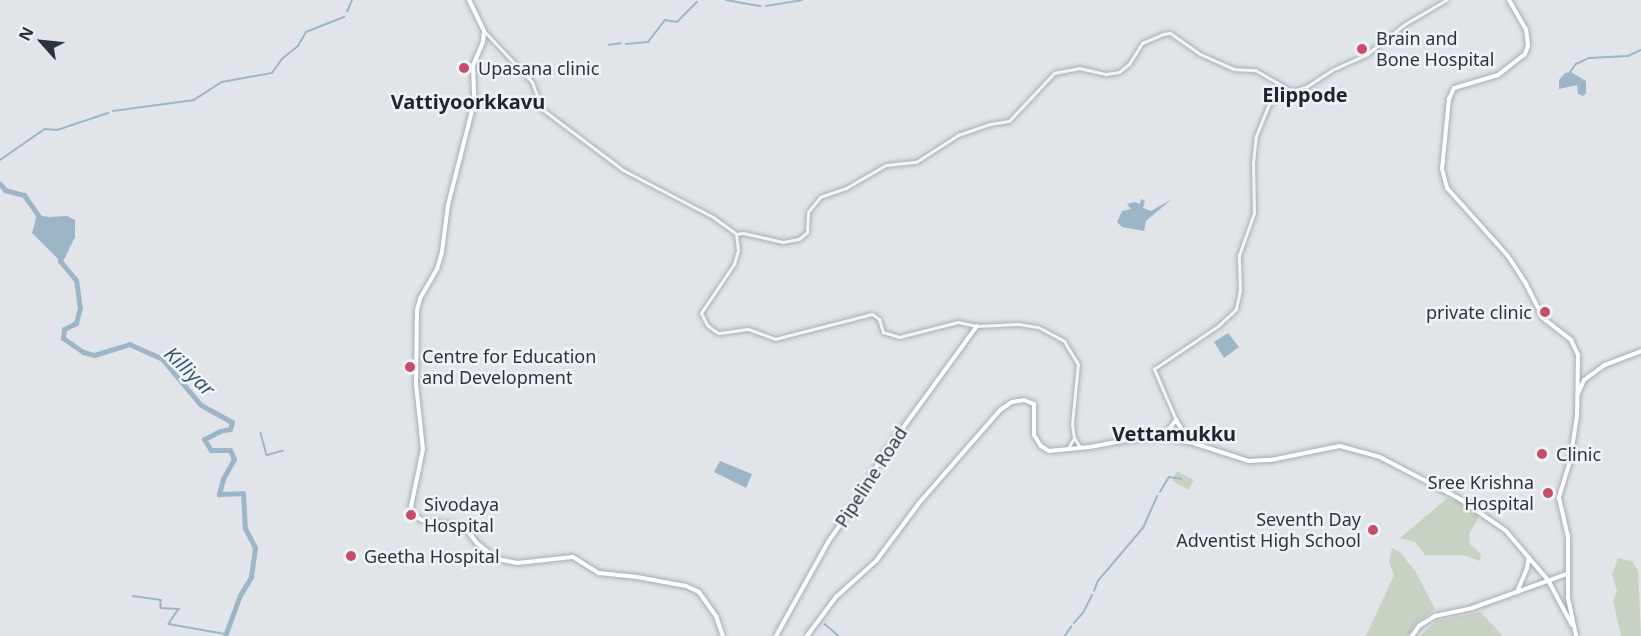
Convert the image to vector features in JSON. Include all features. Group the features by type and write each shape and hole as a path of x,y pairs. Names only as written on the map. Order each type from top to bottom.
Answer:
{"main road":[{"path":"470,0 484,31 483,42 473,64 474,103 448,205 442,252 437,269 420,298 417,310 416,384 423,449 411,507 416,516 422,520 464,526 477,543 497,559 517,563 573,557 599,573 637,576 686,586 699,592 716,616 723,636"},
{"path":"1509,0 1526,29 1528,46 1525,54 1498,75 1454,88 1449,99 1442,169 1448,188 1453,195 1515,265 1542,318 1574,344 1578,355 1577,398 1569,460 1559,498 1568,536 1567,573 1572,625"},
{"name":"Pipeline Road","path":"776,636 828,542 856,502 884,454 977,326"},
{"path":"1577,381 1584,380 1613,361 1641,351"},
{"path":"1577,398 1584,380"},
{"path":"807,636 828,606 876,561 919,503 1006,405 1018,400 1031,401 1035,410 1032,424 1037,442 1049,451 1125,440 1162,438 1190,442 1249,461 1271,460 1340,446 1371,454 1460,499 1506,531 1529,555 1548,580 1576,636"},
{"path":"1162,438 1176,420 1190,442"},
{"path":"1516,592 1527,568 1529,555"},
{"path":"1412,636 1419,626 1435,616 1467,610 1567,573"}],"street":[{"path":"1176,420 1154,369 1218,326 1236,309 1240,290 1239,255 1254,213 1253,164 1258,127 1269,104 1284,92 1306,87 1334,69 1367,54 1400,27 1446,0"},
{"path":"484,31 532,82 542,109 623,170 713,217 736,234 743,233 783,242 800,239 807,232 808,212 820,197 846,188 886,165 916,162 958,135 990,124 1009,121 1054,74 1079,68 1106,74 1119,72 1129,64 1142,43 1158,36 1170,33 1200,54 1233,69 1255,70 1292,90"},
{"path":"1284,92 1285,86"},
{"path":"736,234 738,249 734,264 701,313 707,325 719,333 748,329 768,338 783,339 872,314 879,319 883,332 895,337 906,337 946,323 958,322 977,326 1030,325 1047,330 1064,341 1079,369 1073,411 1074,438 1080,447"},
{"path":"1068,448 1074,438"}],"green space":[{"path":"1177,471 1194,480 1189,490 1172,481"},
{"path":"1447,498 1461,502 1479,516 1469,534 1470,544 1481,554 1480,561 1463,555 1425,555 1415,542 1400,538"},
{"path":"1392,548 1401,553 1417,574 1435,609 1417,623 1408,636 1366,636 1394,575 1389,562"},
{"path":"1618,558 1632,561 1638,571 1641,636 1621,636 1613,601 1617,591 1612,575"},
{"path":"1480,612 1503,636 1420,636 1436,621"}],"water":[{"path":"1571,72 1586,81 1586,93 1583,96 1578,94 1577,85 1559,89 1559,80 1565,73"},
{"path":"1141,199 1145,201 1143,208 1151,211 1172,199 1146,221 1144,231 1122,227 1117,222 1122,211 1131,209 1127,204 1135,202 1140,204"},
{"path":"37,215 72,221 72,236 60,261 32,233"},
{"path":"1228,333 1239,347 1224,358 1214,342"},
{"path":"720,461 752,474 746,488 714,472"}],"waterway":[{"path":"347,12 352,0"},
{"path":"726,0 760,6"},
{"path":"766,6 802,0"},
{"path":"626,44 648,42 665,20 677,22 697,2"},
{"path":"113,111 194,100 222,82 272,73 282,59 298,46 306,32 344,17"},
{"path":"609,45 621,43"},
{"path":"1570,72 1576,64 1589,58 1628,56 1641,50"},
{"path":"0,160 45,129 57,130 108,113"},
{"name":"Killiyar","path":"0,184 5,190 24,195 40,218"},
{"name":"Killiyar","path":"49,219 66,218 72,221 72,236 60,261 76,280 80,308 76,323 64,329 63,338 83,352 94,355 129,344 162,359 201,405 232,422 230,429 204,439 211,450 230,450 234,459 223,479 219,494 243,493 245,528 255,548 251,577 240,595 225,636"},
{"path":"261,433 267,455 282,451"},
{"path":"1160,492 1169,477 1182,479"},
{"path":"1094,591 1098,581 1143,528 1157,496"},
{"path":"1074,623 1083,613 1092,595"},
{"path":"133,596 161,600 161,608 179,609 169,624 226,634"},
{"path":"825,624 839,636"},
{"path":"1065,636 1071,627"}],"place":[{"name":"Brain and Bone Hospital","path":"1362,49"},
{"name":"Upasana clinic","path":"464,68"},
{"name":"private clinic","path":"1545,312"},
{"name":"Centre for Education and Development","path":"410,367"},
{"name":"Clinic","path":"1542,454"},
{"name":"Sree Krishna Hospital","path":"1548,493"},
{"name":"Sivodaya Hospital","path":"411,515"},
{"name":"Seventh Day Adventist High School","path":"1373,530"},
{"name":"Geetha Hospital","path":"351,556"}],"district":[{"name":"Elippode","path":"1305,94"},
{"name":"Vattiyoorkkavu","path":"468,101"},
{"name":"Vettamukku","path":"1174,433"}]}
